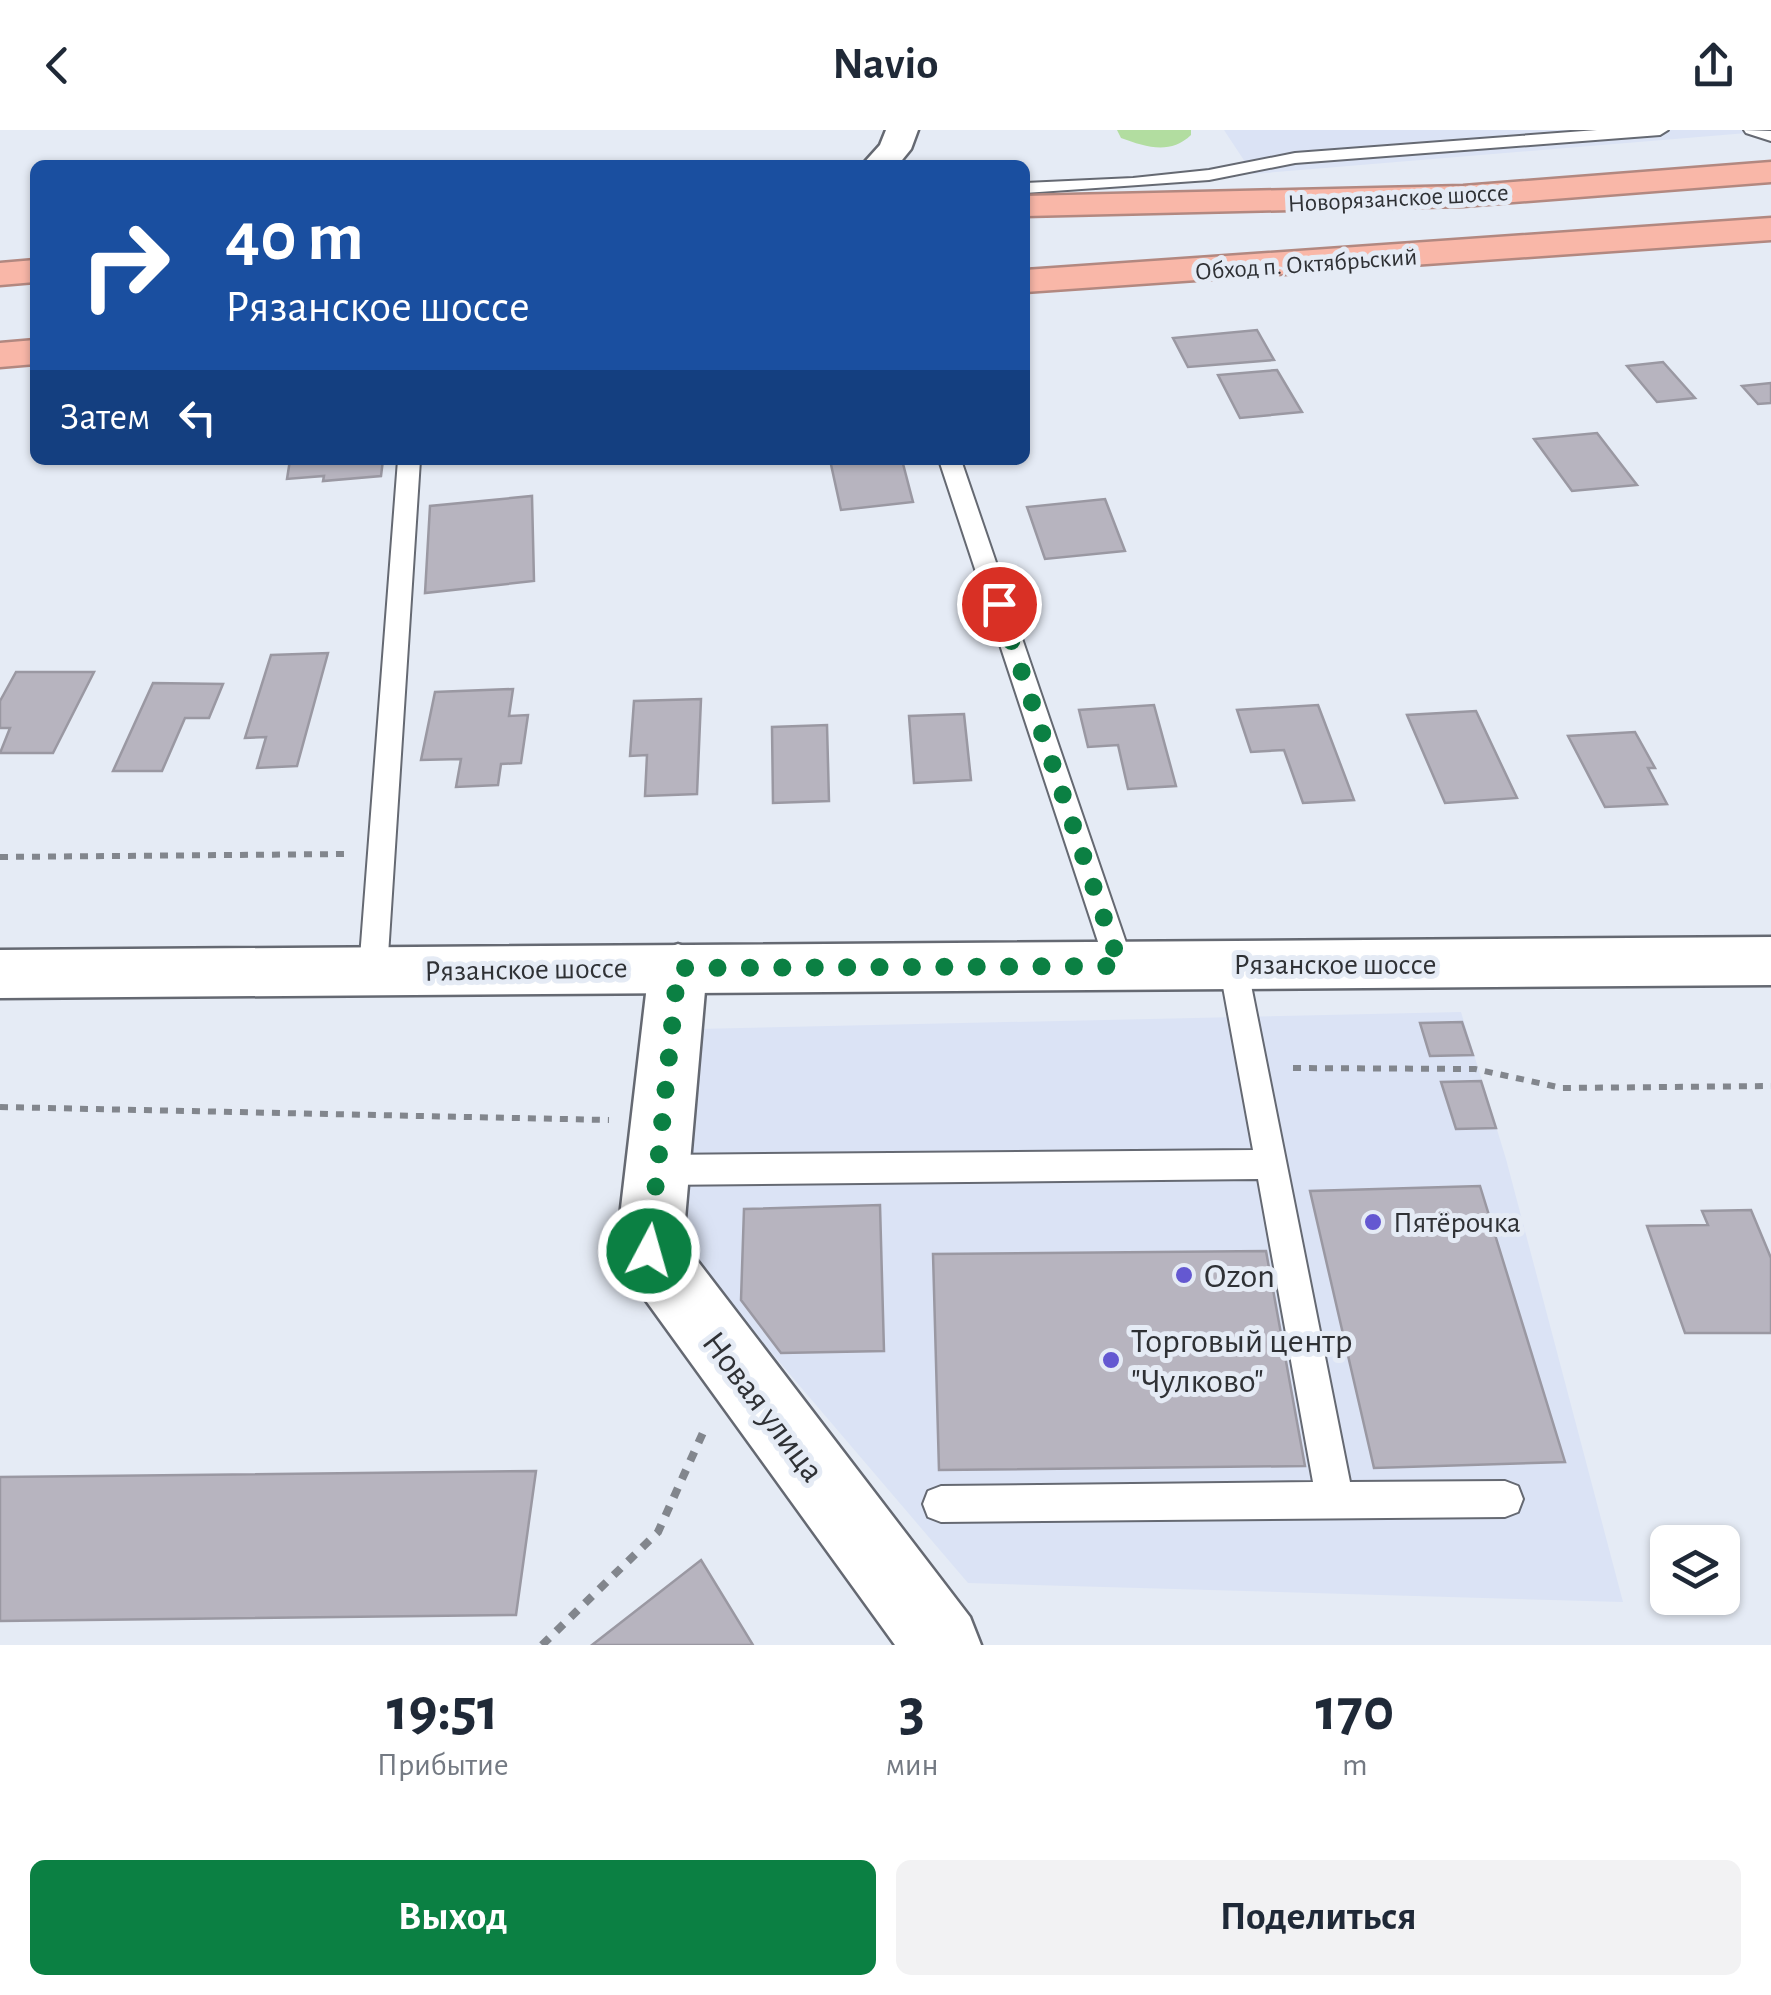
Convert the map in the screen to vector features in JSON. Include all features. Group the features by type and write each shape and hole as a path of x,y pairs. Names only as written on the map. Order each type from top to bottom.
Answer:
{"highway":[{"name":"Новорязанское шоссе","path":"1030,206 1443,197 1771,172"},
{"name":"Обход п. Октябрьский","path":"1030,281 1587,245 1771,229"},
{"path":"0,274 30,272"},
{"path":"0,355 30,352"}],"main road":[{"path":"884,160 895,149 902,130"},
{"name":"Рязанское шоссе","path":"0,974 1771,961"},
{"name":"Новая улица","path":"678,968 649,1251 942,1645"}],"lane":[{"path":"1030,188 1132,184 1295,158 1660,130"},
{"path":"1752,130 1771,136"},
{"path":"374,971 409,465"},
{"path":"952,465 1120,966"},
{"path":"1233,964 1334,1500"},
{"path":"660,1145 1271,1164"},
{"path":"941,1504 1505,1499"}],"path":[{"path":"0,857 382,854"},
{"path":"1252,1068 1475,1069 1562,1088 1771,1086"},
{"path":"0,1108 660,1145"},
{"path":"542,1645 658,1532 733,1364"}],"shaded area":[{"path":"1224,130 1771,130 1771,131 1253,174"},
{"path":"1461,1012 1506,1159 1623,1602 968,1583 676,1241 697,1029"}],"green space":[{"path":"1117,130 1191,130 1191,135 1175,145 1158,147 1121,138"}],"building":[{"path":"1257,330 1274,360 1188,367 1173,338"},
{"path":"1663,362 1695,398 1657,402 1627,366"},
{"path":"1277,370 1302,412 1240,418 1218,375"},
{"path":"1771,383 1771,403 1758,404 1742,386"},
{"path":"1597,433 1637,485 1572,491 1534,439"},
{"path":"289,465 382,465 381,476 323,481 324,476 287,479"},
{"path":"831,465 903,465 913,502 841,510"},
{"path":"532,496 534,581 425,593 430,506"},
{"path":"1105,499 1125,551 1045,559 1027,507"},
{"path":"328,653 297,766 257,768 266,737 245,738 271,655"},
{"path":"16,672 94,672 53,753 0,753 10,728 0,728 0,701"},
{"path":"153,683 223,684 209,718 185,718 162,771 113,771"},
{"path":"513,689 509,716 528,715 521,763 501,764 498,785 456,787 461,759 421,760 435,692"},
{"path":"701,699 697,794 645,796 647,755 630,756 634,701"},
{"path":"1154,705 1176,786 1128,789 1118,745 1088,747 1079,710"},
{"path":"1318,705 1354,800 1303,803 1284,750 1251,752 1237,710"},
{"path":"1476,711 1517,798 1445,803 1407,715"},
{"path":"964,714 971,780 914,783 909,716"},
{"path":"827,725 829,801 773,803 772,727"},
{"path":"1635,732 1655,768 1648,768 1667,804 1605,807 1568,736"},
{"path":"1462,1022 1473,1055 1430,1056 1420,1023"},
{"path":"1481,1081 1496,1128 1456,1129 1441,1082"},
{"path":"1480,1186 1565,1462 1374,1468 1310,1191"},
{"path":"880,1205 884,1351 781,1353 741,1300 744,1209"},
{"path":"1751,1210 1771,1258 1771,1333 1685,1333 1647,1226 1708,1225 1702,1211"},
{"name":"Торговый центр \"Чулково\"","path":"1266,1251 1305,1466 939,1470 933,1254"},
{"path":"536,1471 516,1615 0,1621 0,1477"},
{"path":"701,1560 753,1645 592,1645"}],"place":[{"name":"Пятёрочка","path":"1373,1222"},
{"name":"Ozon","path":"1184,1275"},
{"name":"Торговый центр \"Чулково\"","path":"1111,1360"}],"route":[{"path":"649,1251 678,968 1120,966 999,604"}]}
